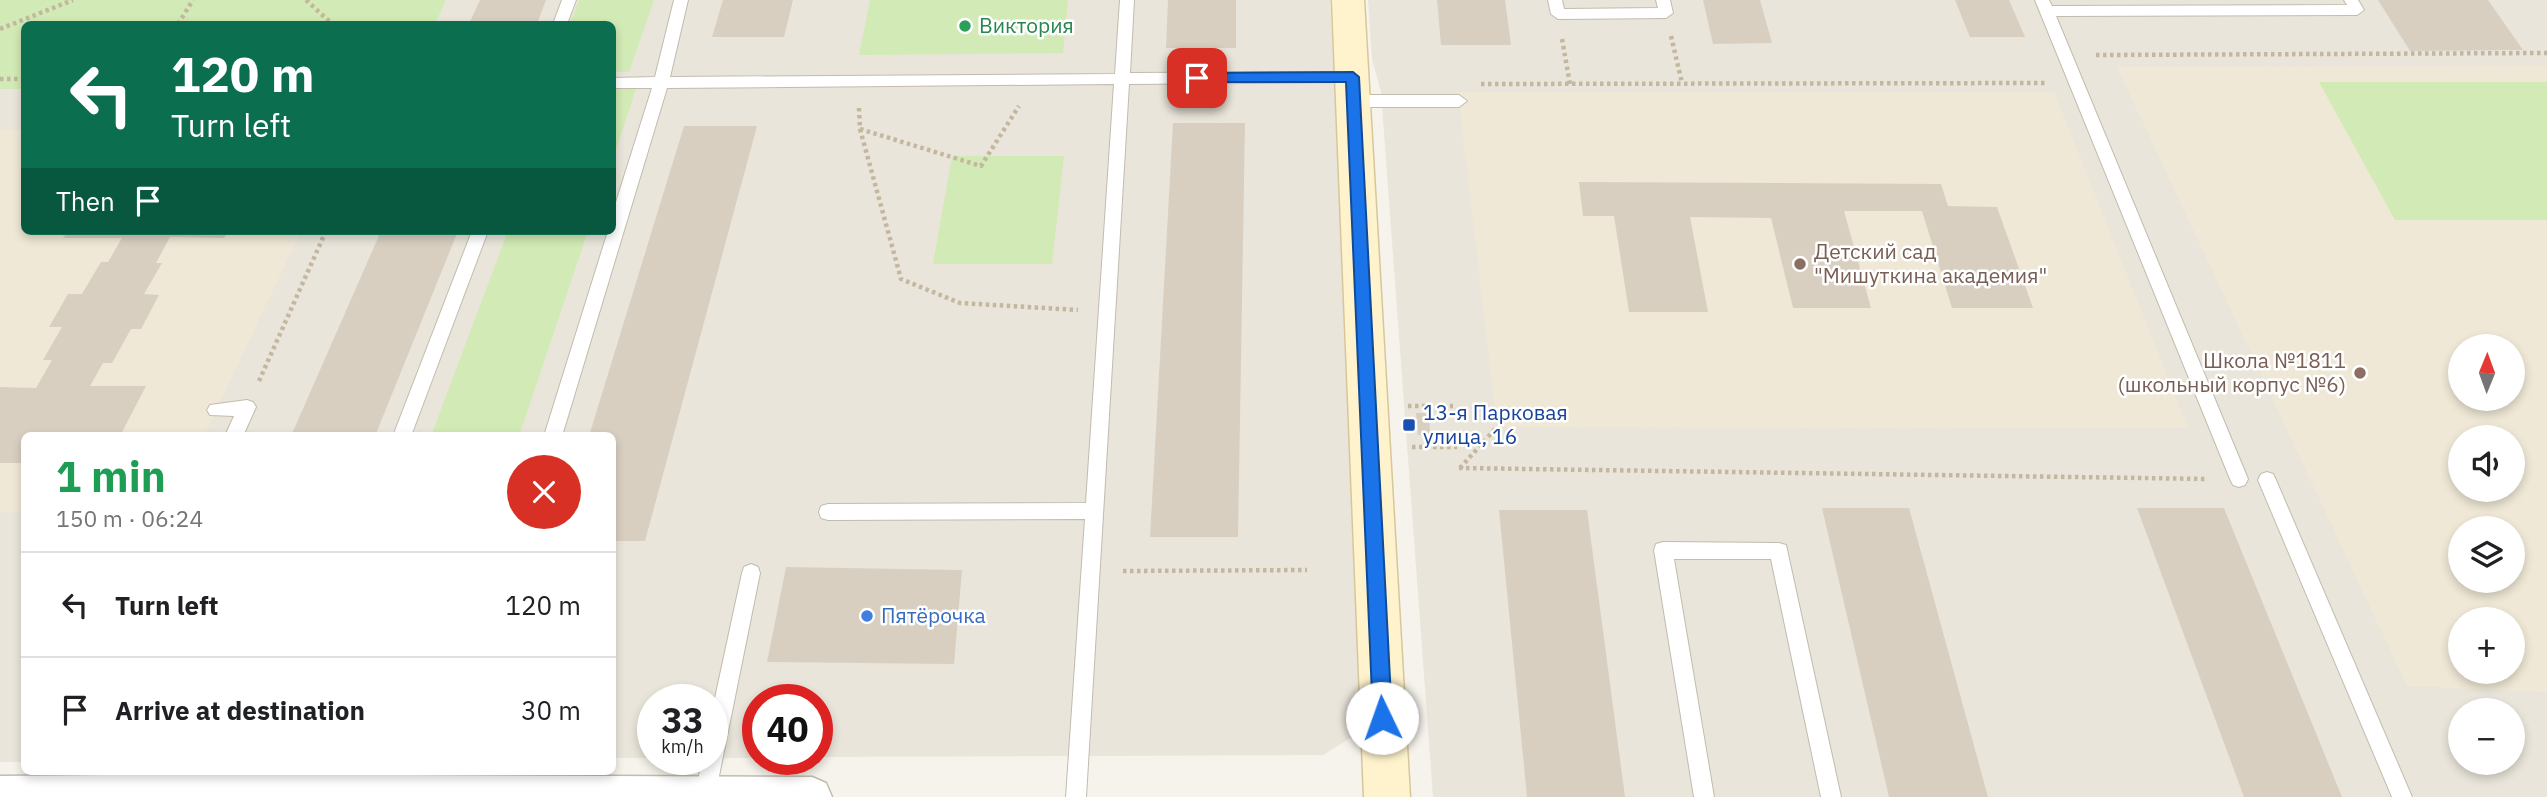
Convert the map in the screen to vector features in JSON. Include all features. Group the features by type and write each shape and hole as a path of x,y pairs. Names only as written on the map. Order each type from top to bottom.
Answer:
{"street":[{"path":"1348,0 1387,797"},
{"path":"0,796 812,797"}],"lane":[{"path":"561,21 569,0"},
{"path":"616,230 661,83 681,0"},
{"path":"1076,797 1128,0"},
{"path":"2239,480 2078,83 2044,6 2144,5 2357,10 2351,0"},
{"path":"1556,7 1664,7"},
{"path":"616,83 1123,78 1353,89 1459,102"},
{"path":"404,432 478,235"},
{"path":"554,432 614,235"},
{"path":"216,410 247,407 236,432"},
{"path":"2267,480 2402,797"},
{"path":"828,512 1095,511"},
{"path":"1704,797 1664,550 1779,551 1831,797"},
{"path":"705,796 751,573"},
{"path":"74,797 84,775"}],"path":[{"path":"0,29 73,0"},
{"path":"180,21 193,0"},
{"path":"306,0 329,21"},
{"path":"1556,7 1570,84"},
{"path":"1664,7 1682,83"},
{"path":"2089,55 2547,53"},
{"path":"0,79 21,79"},
{"path":"860,128 981,166 1037,79"},
{"path":"857,81 860,128 901,279 960,303 1107,312"},
{"path":"1479,84 2078,83"},
{"path":"247,407 324,235"},
{"path":"1408,415 1408,406 1453,407"},
{"path":"1497,427 1459,468 2239,480"},
{"path":"1410,436 1410,447 1457,447"},
{"path":"1091,572 1307,570"}],"shaded area":[{"path":"0,0 1330,0 1368,705 1357,734 1323,755 833,757 833,684 742,684 742,758 728,758 728,684 637,684 637,758 616,758 616,432 21,432 21,762 0,762"},
{"path":"1368,0 2547,0 2547,797 1433,797 1381,92 1372,59"},
{"name":"Школа №1811 (школьный корпус №6)","path":"2547,66 2547,692 2407,686 2117,67"},
{"name":"Детский сад \"Мишуткина академия\"","path":"1458,92 2054,92 2188,428 1497,427"},
{"path":"0,130 21,130 21,235 299,235 206,432 21,432 21,512 0,512"}],"green space":[{"path":"0,0 446,0 436,21 21,21 21,89 0,89"},
{"path":"579,0 654,0 629,72 616,72 616,21 571,21"},
{"name":"Виктория","path":"870,0 1068,0 1063,53 859,55"},
{"path":"2319,82 2547,82 2547,220 2395,220"},
{"path":"616,89 636,89 616,150"},
{"path":"952,156 1064,156 1052,264 933,264"},
{"path":"506,235 587,235 520,432 433,432"}],"building":[{"path":"480,0 546,0 538,21 470,21"},
{"path":"723,0 793,0 784,37 712,37"},
{"path":"1168,0 1236,0 1236,48 1166,48"},
{"path":"1437,0 1505,0 1511,45 1441,45"},
{"path":"1703,0 1760,0 1772,43 1713,44"},
{"path":"1955,0 2009,0 2025,37 1970,37"},
{"path":"2378,0 2488,0 2523,50 2410,51"},
{"path":"1173,123 1245,123 1238,537 1150,537"},
{"path":"684,126 757,126 645,541 616,541 616,432 590,432"},
{"path":"1579,182 1941,184 1948,206 1997,207 2033,308 1952,308 1922,211 1844,211 1871,308 1793,308 1771,218 1690,217 1708,312 1629,312 1614,216 1583,216"},
{"path":"65,235 226,235 224,238 170,237 156,263 162,263 144,294 159,295 141,329 131,329 112,363 103,363 90,386 146,386 122,432 21,432 21,463 0,463 0,387 36,388 52,360 43,360 62,327 49,327 68,294 82,294 101,262 108,262 122,238 63,238"},
{"path":"379,235 456,235 377,432 293,432"},
{"path":"1416,413 1429,413 1430,434 1418,435"},
{"path":"1822,508 1909,508 1988,797 1889,797"},
{"path":"2137,508 2224,508 2342,797 2244,797"},
{"path":"1499,510 1587,510 1625,797 1527,797"},
{"name":"Пятёрочка","path":"786,567 962,570 954,664 767,662"}],"place":[{"name":"Виктория","path":"965,26"},
{"name":"Детский сад \"Мишуткина академия\"","path":"1800,264"},
{"name":"Школа №1811 (школьный корпус №6)","path":"2360,373"},
{"name":"13-я Парковая улица, 16","path":"1409,425"},
{"name":"Пятёрочка","path":"867,616"}],"route":[{"path":"1197,78 1353,77 1382,718"}]}
